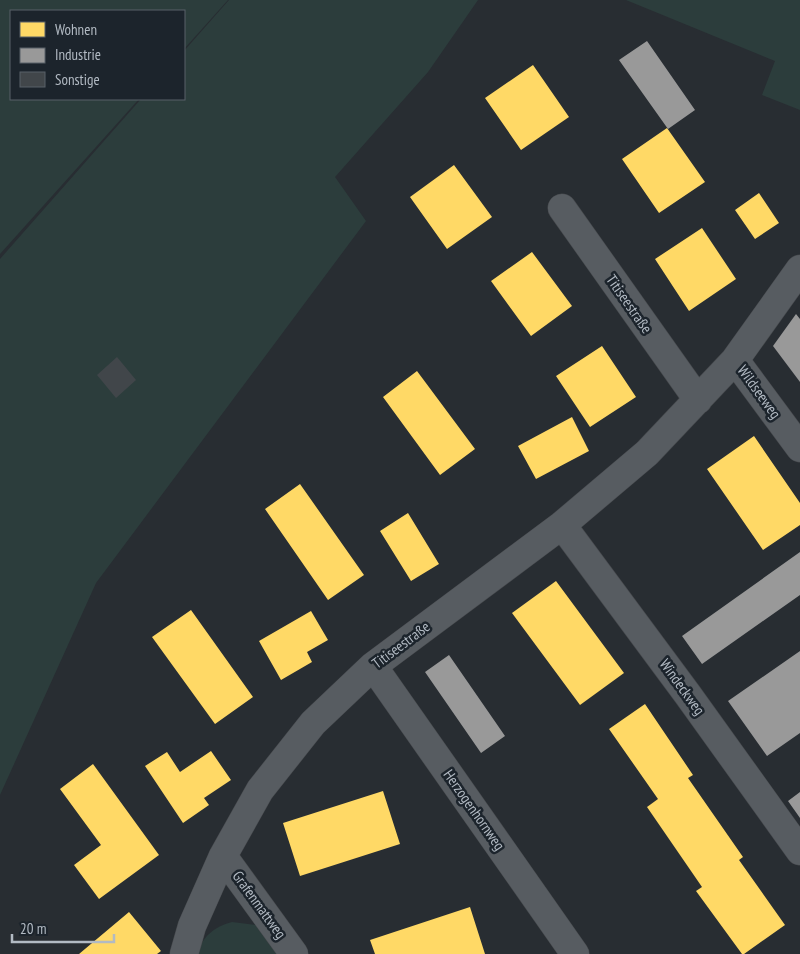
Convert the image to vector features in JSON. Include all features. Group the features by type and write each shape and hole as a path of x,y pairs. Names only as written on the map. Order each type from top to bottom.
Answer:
{"street":[{"name":"Titiseestraße","path":"562,208 698,400"},
{"name":"Titiseestraße","path":"184,954 192,926 223,856 260,790 313,723 372,666 562,525 647,453 736,360 800,269"},
{"name":"Wildseeweg","path":"736,360 800,448"},
{"name":"Windeckweg","path":"562,525 688,695 800,851"},
{"name":"Herzogenhornweg","path":"372,666 575,954"},
{"name":"Grafenmattweg","path":"223,856 294,954"}],"shaded area":[{"path":"0,0 228,0 185,48 185,10 10,10 10,100 138,100 0,254"},
{"path":"229,0 478,0 428,72 335,177 366,221 96,583 0,795 0,259 140,100 185,100 185,50"},
{"path":"626,0 800,0 800,110 762,95 775,61"},
{"path":"232,922 256,925 278,954 197,954 202,942 210,933"}],"building: Wohnen":[{"path":"533,65 569,117 521,150 485,98"},
{"path":"667,128 705,182 659,213 622,159"},
{"path":"454,165 492,217 447,249 410,197"},
{"path":"759,193 779,223 755,239 735,210"},
{"path":"702,228 736,279 689,311 655,259"},
{"path":"532,252 572,306 531,336 491,281"},
{"path":"602,346 636,397 590,427 556,376"},
{"path":"417,371 475,449 440,475 383,397"},
{"path":"572,417 589,451 536,479 518,446"},
{"path":"754,436 800,503 800,525 763,550 707,469"},
{"path":"300,484 364,575 328,600 265,509"},
{"path":"408,513 439,564 411,581 380,531"},
{"path":"556,581 624,673 580,705 512,613"},
{"path":"191,610 253,697 215,724 152,637"},
{"path":"311,611 328,640 307,652 312,662 281,680 259,641"},
{"path":"645,704 693,775 688,778 743,857 739,860 785,925 744,954 742,954 696,891 702,887 647,807 658,799 609,729"},
{"path":"211,751 231,780 204,798 209,805 183,823 145,766 167,752 180,772"},
{"path":"93,764 159,855 99,899 74,865 101,845 60,789"},
{"path":"383,791 400,844 300,876 283,823"},
{"path":"470,907 485,954 375,954 370,940"},
{"path":"129,912 161,951 157,954 79,954"}],"building: Industrie":[{"path":"647,41 695,110 668,129 619,60"},
{"path":"796,314 800,319 800,382 773,346"},
{"path":"800,552 800,595 702,664 682,636"},
{"path":"800,651 800,733 767,756 728,701"},
{"path":"449,655 505,736 481,753 425,672"},
{"path":"800,792 800,818 788,801"}],"building: Sonstige":[{"path":"117,357 136,380 116,398 97,375"}]}
